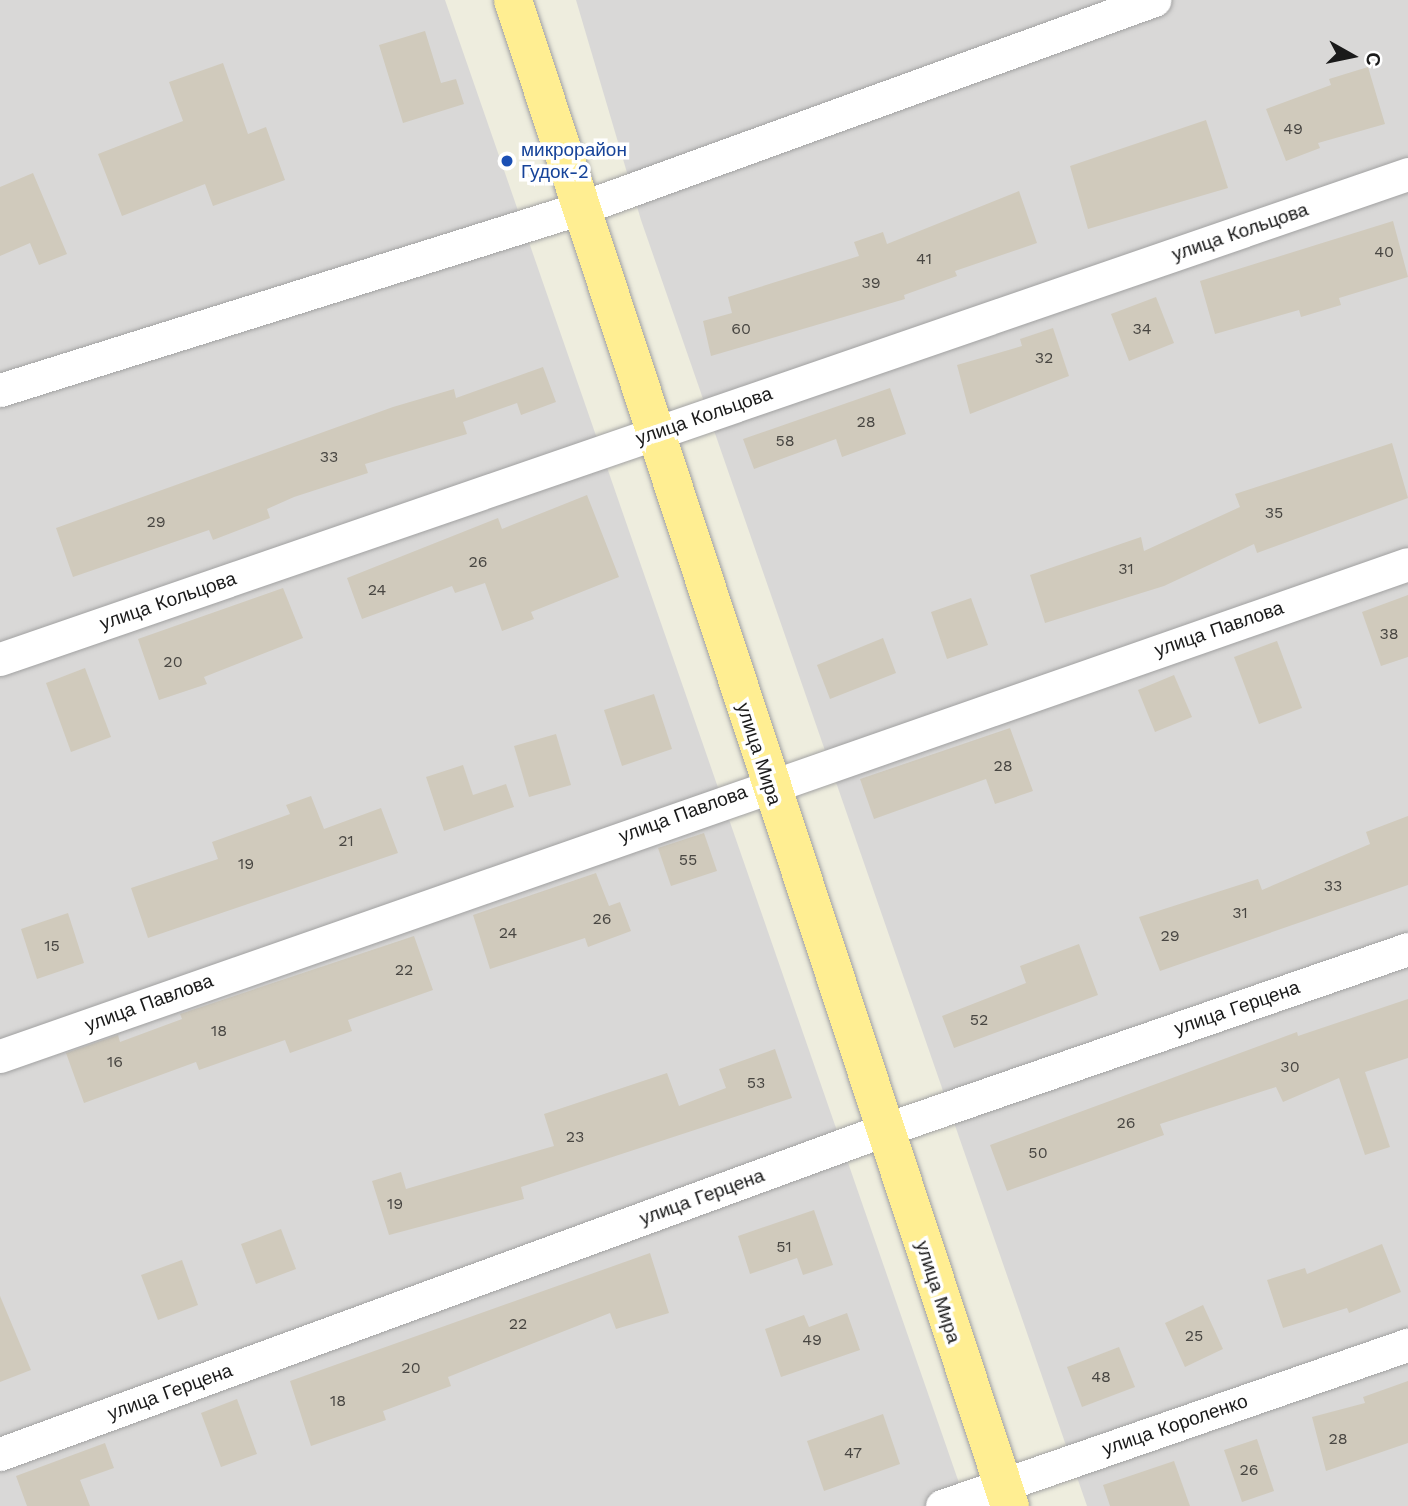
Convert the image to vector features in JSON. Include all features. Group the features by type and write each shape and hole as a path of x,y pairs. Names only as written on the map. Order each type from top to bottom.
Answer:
{"main road":[{"name":"улица Мира","path":"513,0 658,432 768,783 1006,1496"}],"street":[{"path":"0,390 581,208 1111,7 1154,0"},
{"name":"улица Кольцова","path":"0,659 1408,174"},
{"name":"улица Павлова","path":"0,1056 768,783 1408,564"},
{"name":"улица Герцена","path":"0,1454 884,1130 1408,949"},
{"name":"улица Короленко","path":"942,1506 1006,1496 1408,1345"}],"shaded area":[{"path":"0,0 445,0 967,1506 0,1506"},
{"path":"576,0 1408,0 1408,1506 1087,1506 641,220"}],"building":[{"path":"425,31 441,83 456,79 464,104 403,123 379,45"},
{"path":"223,63 248,134 266,127 285,180 213,206 205,184 122,216 98,154 183,121 169,82"},
{"path":"1368,67 1385,124 1318,143 1320,148 1286,161 1266,109 1331,85 1329,79"},
{"path":"1206,120 1228,188 1088,229 1070,166"},
{"path":"33,173 67,254 39,265 30,243 0,256 0,187"},
{"path":"1019,191 1037,243 955,271 957,276 904,295 905,299 711,356 703,321 732,313 728,297 859,256 854,242 883,232 887,244"},
{"path":"1393,221 1408,277 1339,298 1341,305 1301,317 1299,310 1215,334 1200,281"},
{"path":"1156,297 1174,343 1129,361 1111,314"},
{"path":"1053,328 1069,376 970,414 957,365 1022,346 1020,339"},
{"path":"543,367 556,402 521,415 517,403 463,422 467,434 365,464 368,473 294,497 267,509 270,518 213,540 209,530 73,577 56,528 393,407 454,389 456,398"},
{"path":"890,388 906,434 842,457 836,439 754,469 743,439"},
{"path":"1392,443 1408,498 1257,553 1254,544 1164,586 1045,623 1030,575 1141,537 1144,551 1240,507 1235,494"},
{"path":"587,495 619,577 531,612 534,619 502,631 485,583 455,593 452,586 362,619 347,578 498,518 502,529"},
{"path":"283,588 303,638 204,677 207,684 159,700 138,639"},
{"path":"1408,595 1408,657 1381,666 1362,612"},
{"path":"971,598 988,645 947,659 931,612"},
{"path":"883,638 896,673 830,699 817,665"},
{"path":"1277,641 1302,708 1259,724 1234,657"},
{"path":"85,668 111,737 71,752 46,683"},
{"path":"1174,675 1192,717 1155,732 1138,690"},
{"path":"654,694 672,749 622,766 604,710"},
{"path":"1010,728 1033,791 995,804 986,779 874,819 860,779"},
{"path":"556,734 571,785 529,797 514,746"},
{"path":"463,765 473,795 506,784 514,807 444,831 426,777"},
{"path":"311,796 324,829 381,808 398,853 148,938 131,888 218,859 212,842 290,814 286,805"},
{"path":"1408,816 1408,885 1160,971 1139,917 1258,879 1262,890 1370,844 1366,832"},
{"path":"704,833 717,871 671,886 658,848"},
{"path":"596,873 609,906 620,902 631,931 588,947 585,938 490,969 473,915"},
{"path":"68,913 84,963 37,979 21,929"},
{"path":"414,936 433,990 348,1020 352,1031 290,1053 285,1040 199,1070 196,1062 84,1103 66,1053 118,1035 120,1042 182,1019 180,1014"},
{"path":"1079,944 1098,995 954,1048 942,1016 1026,983 1020,966"},
{"path":"1408,999 1408,1058 1365,1072 1390,1147 1365,1155 1339,1078 1283,1102 1276,1087 1160,1124 1164,1135 1007,1191 990,1145 1297,1032 1298,1036"},
{"path":"775,1049 792,1098 521,1187 524,1199 389,1235 372,1181 401,1172 406,1189 554,1146 544,1114 667,1073 679,1106 726,1088 719,1069"},
{"path":"814,1210 833,1265 803,1275 797,1258 750,1274 738,1236"},
{"path":"281,1229 296,1269 256,1284 241,1244"},
{"path":"1382,1244 1401,1292 1349,1313 1347,1308 1283,1328 1267,1280 1305,1268 1307,1274"},
{"path":"650,1253 669,1313 616,1329 610,1313 448,1377 451,1386 383,1411 386,1420 311,1446 290,1381"},
{"path":"182,1260 198,1305 158,1320 141,1275"},
{"path":"0,1296 31,1370 0,1382"},
{"path":"1203,1305 1223,1349 1185,1367 1165,1323"},
{"path":"847,1313 860,1350 781,1377 765,1329 804,1315 809,1327"},
{"path":"1119,1347 1135,1387 1082,1407 1067,1367"},
{"path":"1408,1381 1408,1443 1326,1471 1312,1417 1365,1403 1363,1397"},
{"path":"237,1399 257,1454 221,1467 201,1413"},
{"path":"883,1414 900,1464 824,1491 807,1441"},
{"path":"1257,1439 1274,1491 1242,1502 1224,1450"},
{"path":"105,1443 114,1468 80,1480 90,1506 27,1506 16,1476"},
{"path":"1174,1461 1190,1506 1110,1506 1103,1485"}],"place":[{"name":"микрорайон Гудок-2","path":"507,161"}]}
